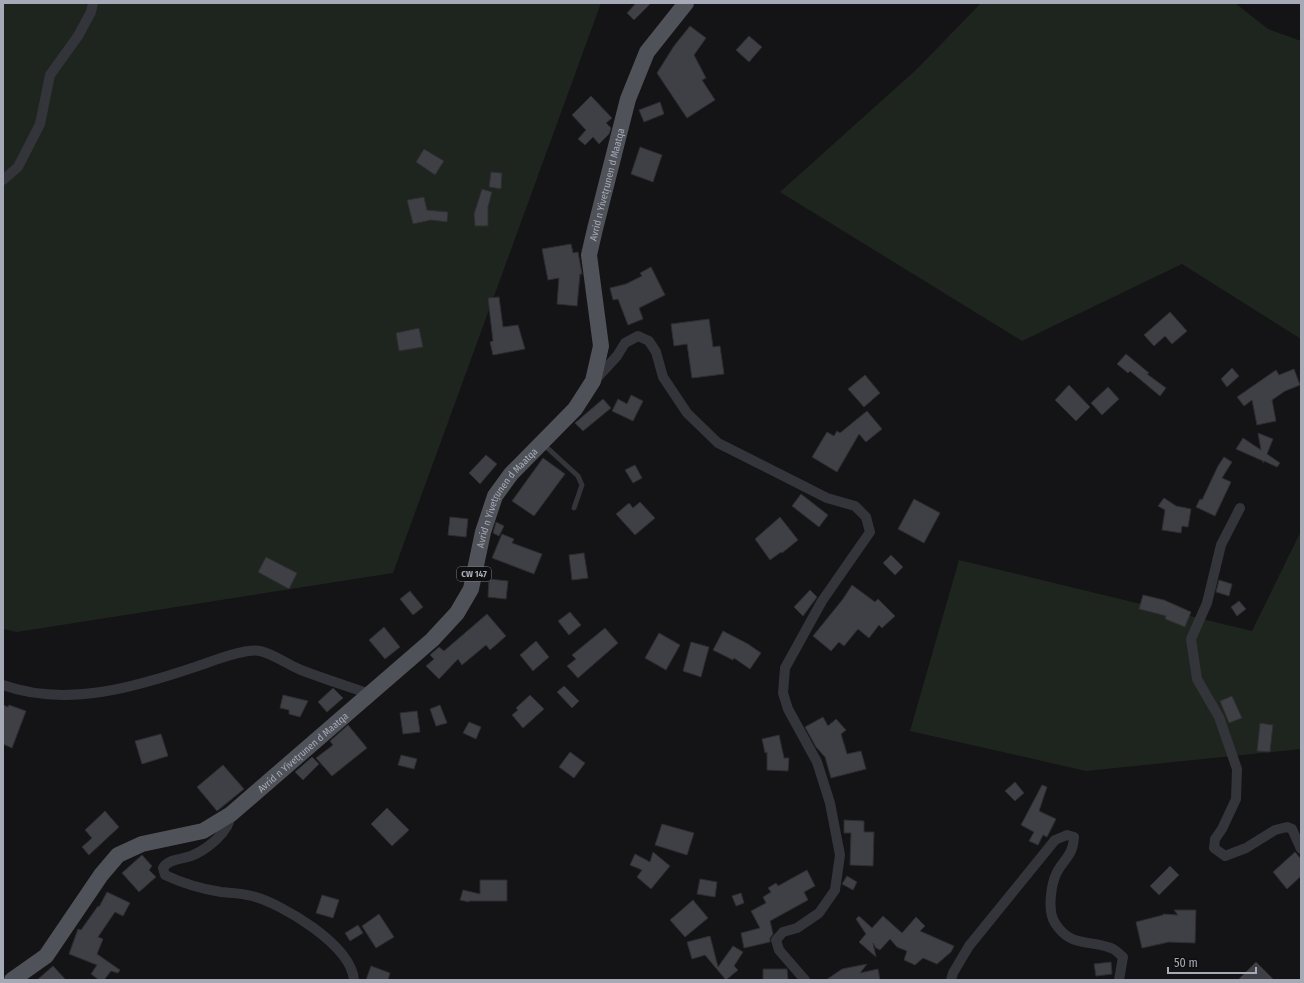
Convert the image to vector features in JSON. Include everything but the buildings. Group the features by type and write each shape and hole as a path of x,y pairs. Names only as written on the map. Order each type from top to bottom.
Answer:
{"main road":[{"name":"Avrid n Yivetṛunen d Maatqa","path":"12,980 46,956 101,875 118,855 142,844 203,831 231,814 432,640 457,613 471,589 483,532 495,496 511,474 575,409 593,381 601,346 590,256 595,229 628,99 647,52 686,3"}],"street":[{"path":"3,180 18,167 40,124 50,75 78,36 91,12 93,3"},
{"path":"593,381 617,356 625,342 638,336 649,341 656,352 663,377 687,413 718,443 827,498 854,506 866,517 870,532 812,618 785,668 783,680 783,693 788,709 817,762 826,790 840,854 835,890 819,913 797,928 784,932 776,940 779,950 805,980"},
{"path":"1240,508 1221,546 1207,603 1192,639 1197,679 1219,717 1237,769 1236,799 1222,829 1214,839 1214,848 1225,856 1246,848 1275,830 1287,827 1292,829 1301,850"},
{"path":"3,685 34,693 56,696 77,696 160,679 236,653 259,650 300,670 370,694"},
{"path":"231,814 231,819 224,830 209,845 190,856 165,864 163,868 165,875 195,886 220,892 251,895 277,906 318,932 337,947 345,956 352,968 354,980"},
{"path":"951,980 953,973 969,946 1056,840 1067,835 1074,837 1073,845 1070,856 1057,872 1051,907 1053,920 1062,934 1078,942 1112,948 1122,958 1119,980"}],"lane":[{"path":"542,443 578,476 582,485 574,508"}],"shaded area":[{"path":"3,3 601,3 393,573 17,632 3,629"},
{"path":"981,3 1235,3 1268,29 1301,41 1301,339 1182,264 1022,341 780,192 917,69"},
{"path":"1301,531 1301,749 1086,771 910,731 959,560 1252,631"}]}
